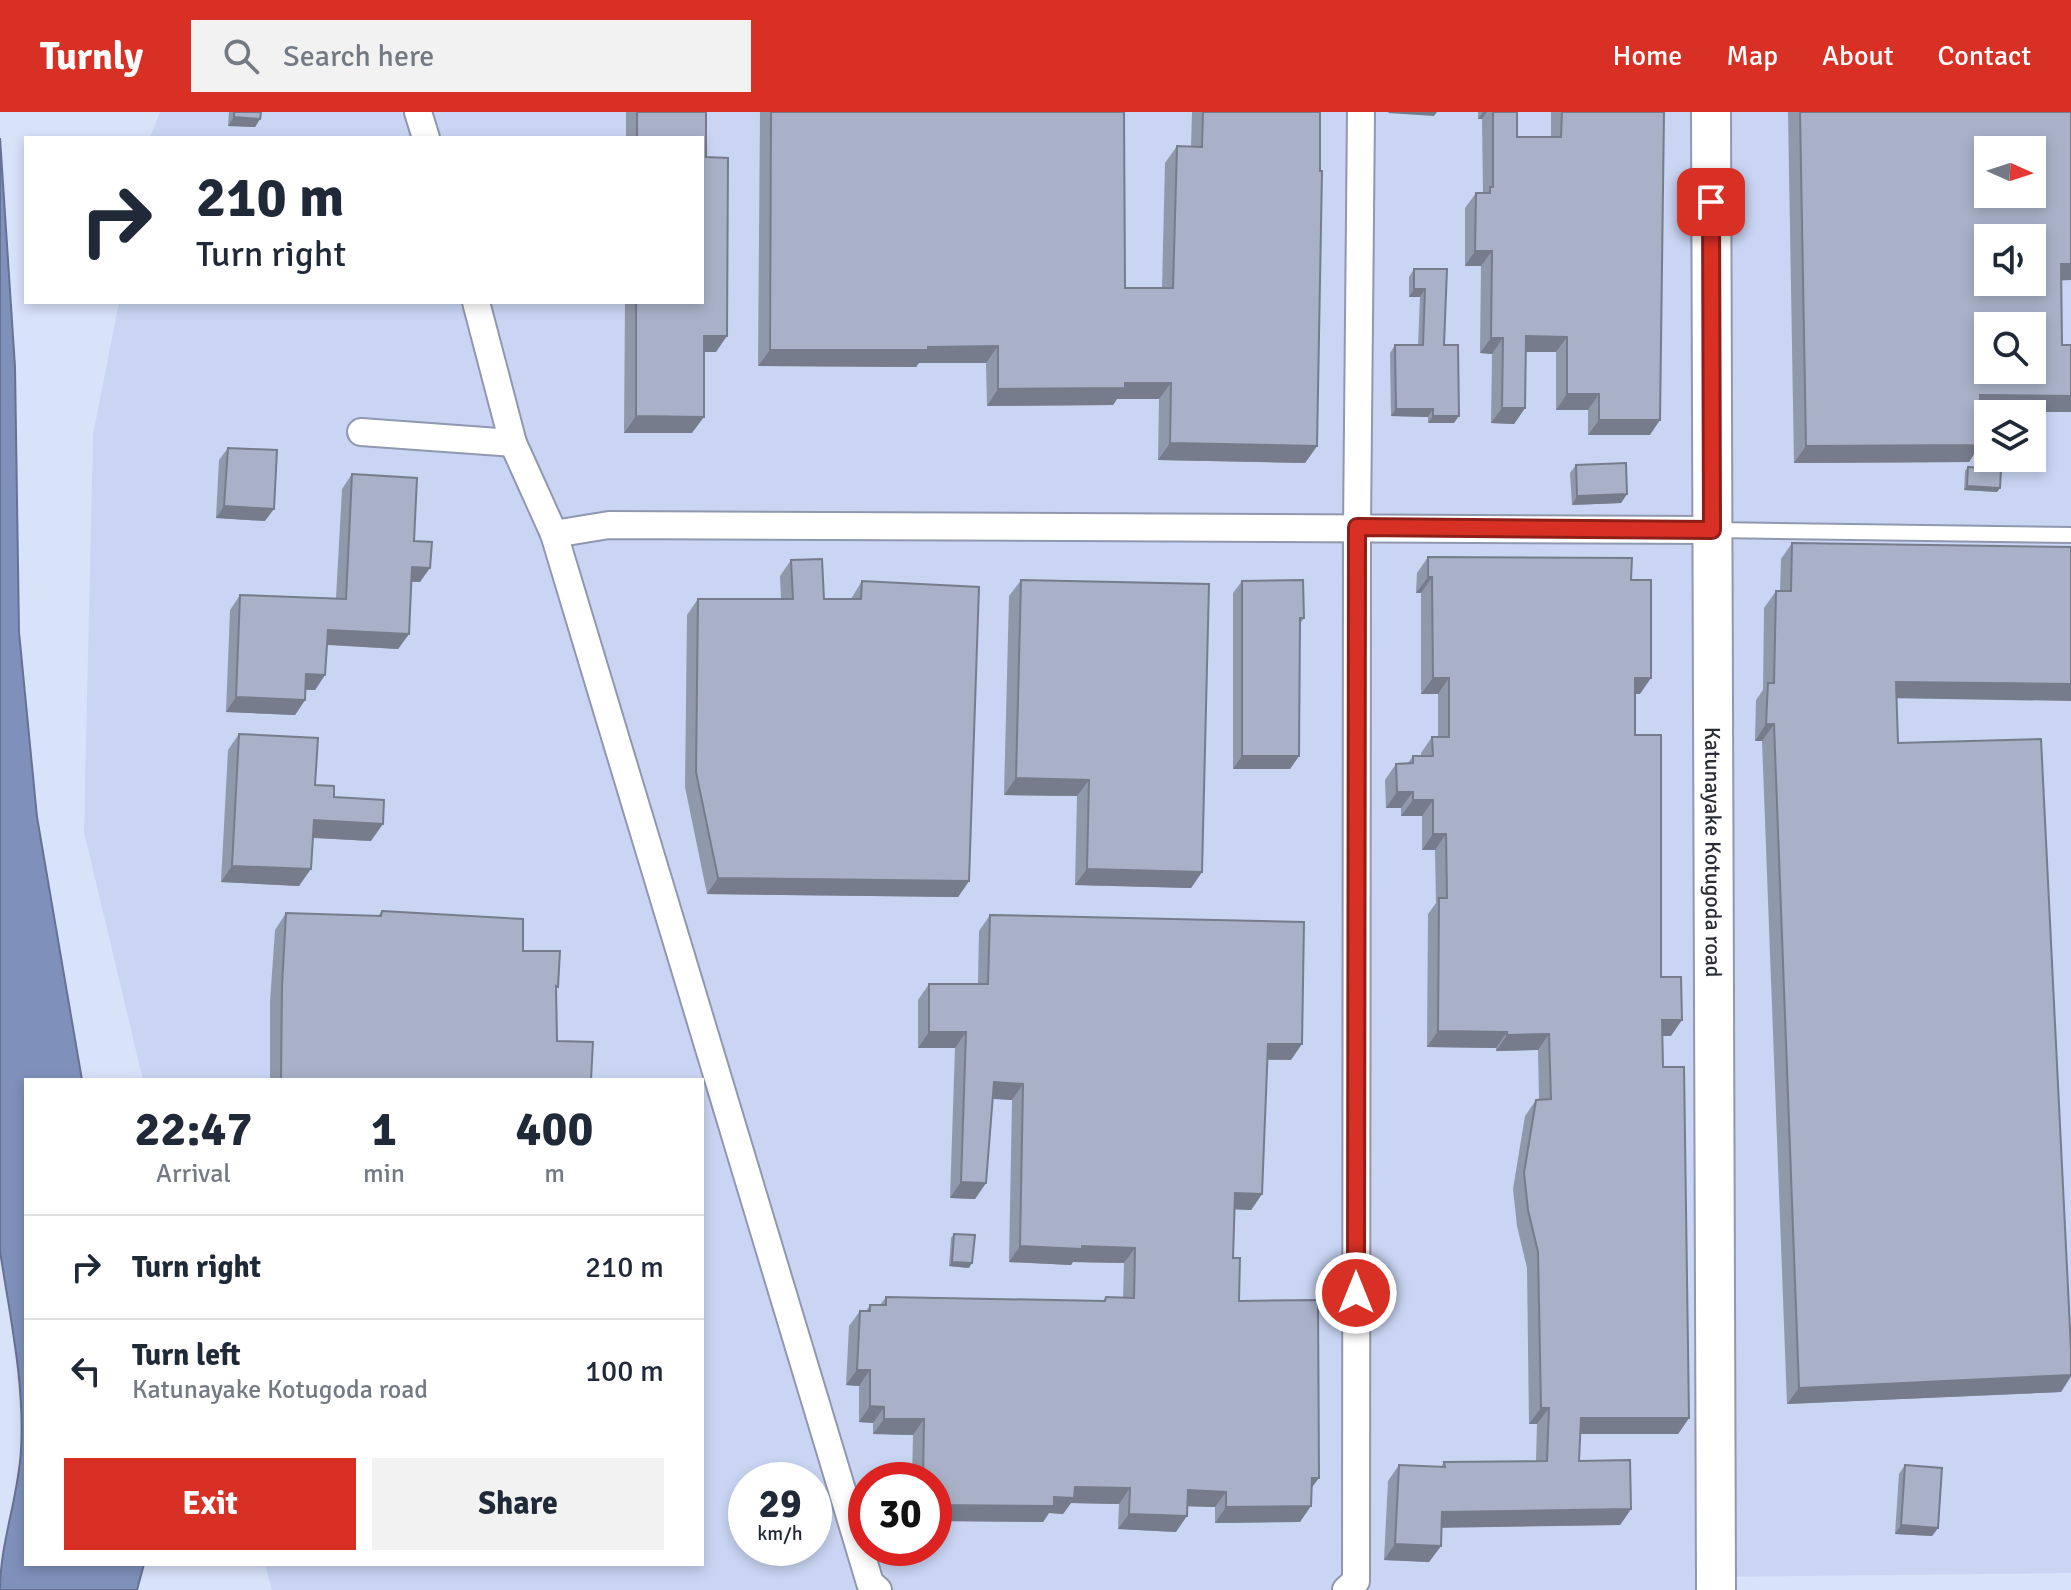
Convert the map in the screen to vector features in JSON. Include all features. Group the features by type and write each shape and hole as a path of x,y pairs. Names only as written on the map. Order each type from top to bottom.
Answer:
{"main road":[{"name":"Katunayake Kotugoda road","path":"1711,112 1716,1590"}],"street":[{"path":"418,112 425,136"},
{"path":"1346,1590 1356,1581 1357,527 1361,112"},
{"path":"477,304 513,443 554,534 870,1583 878,1590"},
{"path":"361,432 513,443"},
{"path":"554,534 609,525 1712,530"}],"lane":[{"path":"1712,530 2071,535"}],"shaded area":[{"path":"160,112 2071,112 2071,1573 1704,1577 1703,1590 272,1590 266,1566 704,1566 704,1078 143,1078 84,832 93,435 119,304 704,304 704,136 151,136"},
{"path":"0,138 15,367 19,632 37,817 82,1078 24,1078 24,1566 143,1566 137,1590 0,1590 3,1555 19,1469 22,1426 16,1351 0,1251"}],"building":[{"path":"234,112 261,112 260,119 234,117"},
{"path":"637,112 706,112 706,157 728,158 727,336 704,336 704,417 636,416 636,304 704,304 704,136 637,136"},
{"path":"771,112 1124,112 1125,288 1173,288 1177,146 1202,147 1203,112 1320,112 1322,171 1317,446 1170,443 1171,383 1125,383 1125,388 998,389 998,346 928,347 928,350 770,350"},
{"path":"1493,112 1517,112 1517,137 1561,137 1562,112 1664,112 1660,420 1599,420 1599,394 1567,394 1567,337 1526,336 1525,408 1502,408 1503,338 1491,338 1492,251 1475,251 1476,193 1490,193 1490,187 1493,187"},
{"path":"1800,112 2071,112 2071,264 2061,264 2062,345 2071,345 2071,396 1980,395 1980,400 1974,400 1974,445 1806,446"},
{"path":"1414,269 1447,269 1444,345 1458,345 1459,416 1433,416 1433,409 1396,409 1395,345 1423,345 1425,289 1414,289"},
{"path":"228,448 277,450 274,509 224,506"},
{"path":"1626,463 1627,494 1577,496 1576,465"},
{"path":"1968,467 1974,467 1974,472 2001,472 2000,488 1967,486"},
{"path":"352,474 417,478 414,541 432,542 430,568 412,567 409,634 328,630 325,675 306,674 305,700 236,697 240,595 346,599"},
{"path":"1792,543 2071,547 2071,684 1896,682 1898,743 2041,739 2071,1375 1799,1388 1774,724 1766,724 1768,683 1774,683 1776,591 1791,591"},
{"path":"1428,557 1632,558 1631,580 1651,580 1651,678 1635,678 1635,735 1661,735 1661,977 1681,977 1682,1020 1662,1020 1663,1067 1684,1067 1689,1418 1581,1418 1579,1461 1630,1460 1631,1509 1442,1512 1441,1546 1395,1544 1399,1465 1445,1467 1444,1462 1547,1461 1549,1408 1541,1408 1538,1252 1528,1210 1524,1173 1536,1100 1551,1099 1549,1034 1438,1031 1439,898 1447,898 1446,834 1433,834 1433,800 1413,800 1413,792 1397,792 1396,764 1413,763 1413,756 1433,756 1432,737 1449,737 1449,678 1433,678 1432,577 1428,577"},
{"path":"822,559 824,599 861,599 862,581 979,587 969,881 718,878 696,772 698,599 793,599 791,560"},
{"path":"1021,580 1209,584 1202,872 1087,869 1089,780 1016,778"},
{"path":"1303,580 1299,756 1242,756 1242,581"},
{"path":"239,734 318,738 315,785 334,786 334,797 384,800 383,824 314,820 311,869 232,866"},
{"path":"382,911 523,919 523,951 560,951 556,986 557,1041 593,1042 591,1078 281,1078 286,913 381,916"},
{"path":"990,915 1304,922 1302,1044 1268,1044 1262,1194 1235,1193 1233,1258 1240,1258 1239,1301 1318,1300 1319,1478 1312,1478 1311,1506 1226,1507 1226,1492 1188,1490 1187,1516 1129,1514 1130,1488 1075,1487 1074,1498 1054,1497 1054,1506 952,1505 952,1462 923,1462 924,1419 884,1419 884,1407 870,1406 870,1370 857,1370 860,1311 870,1311 870,1305 886,1305 886,1297 1105,1301 1106,1297 1134,1298 1135,1248 1020,1246 1023,1084 994,1082 986,1183 961,1182 966,1032 929,1032 929,984 988,984"},
{"path":"954,1234 975,1235 972,1263 952,1262"},
{"path":"1905,1465 1942,1468 1938,1528 1901,1525"}],"route":[{"path":"1356,1293 1357,527 1712,530 1711,202"}]}
